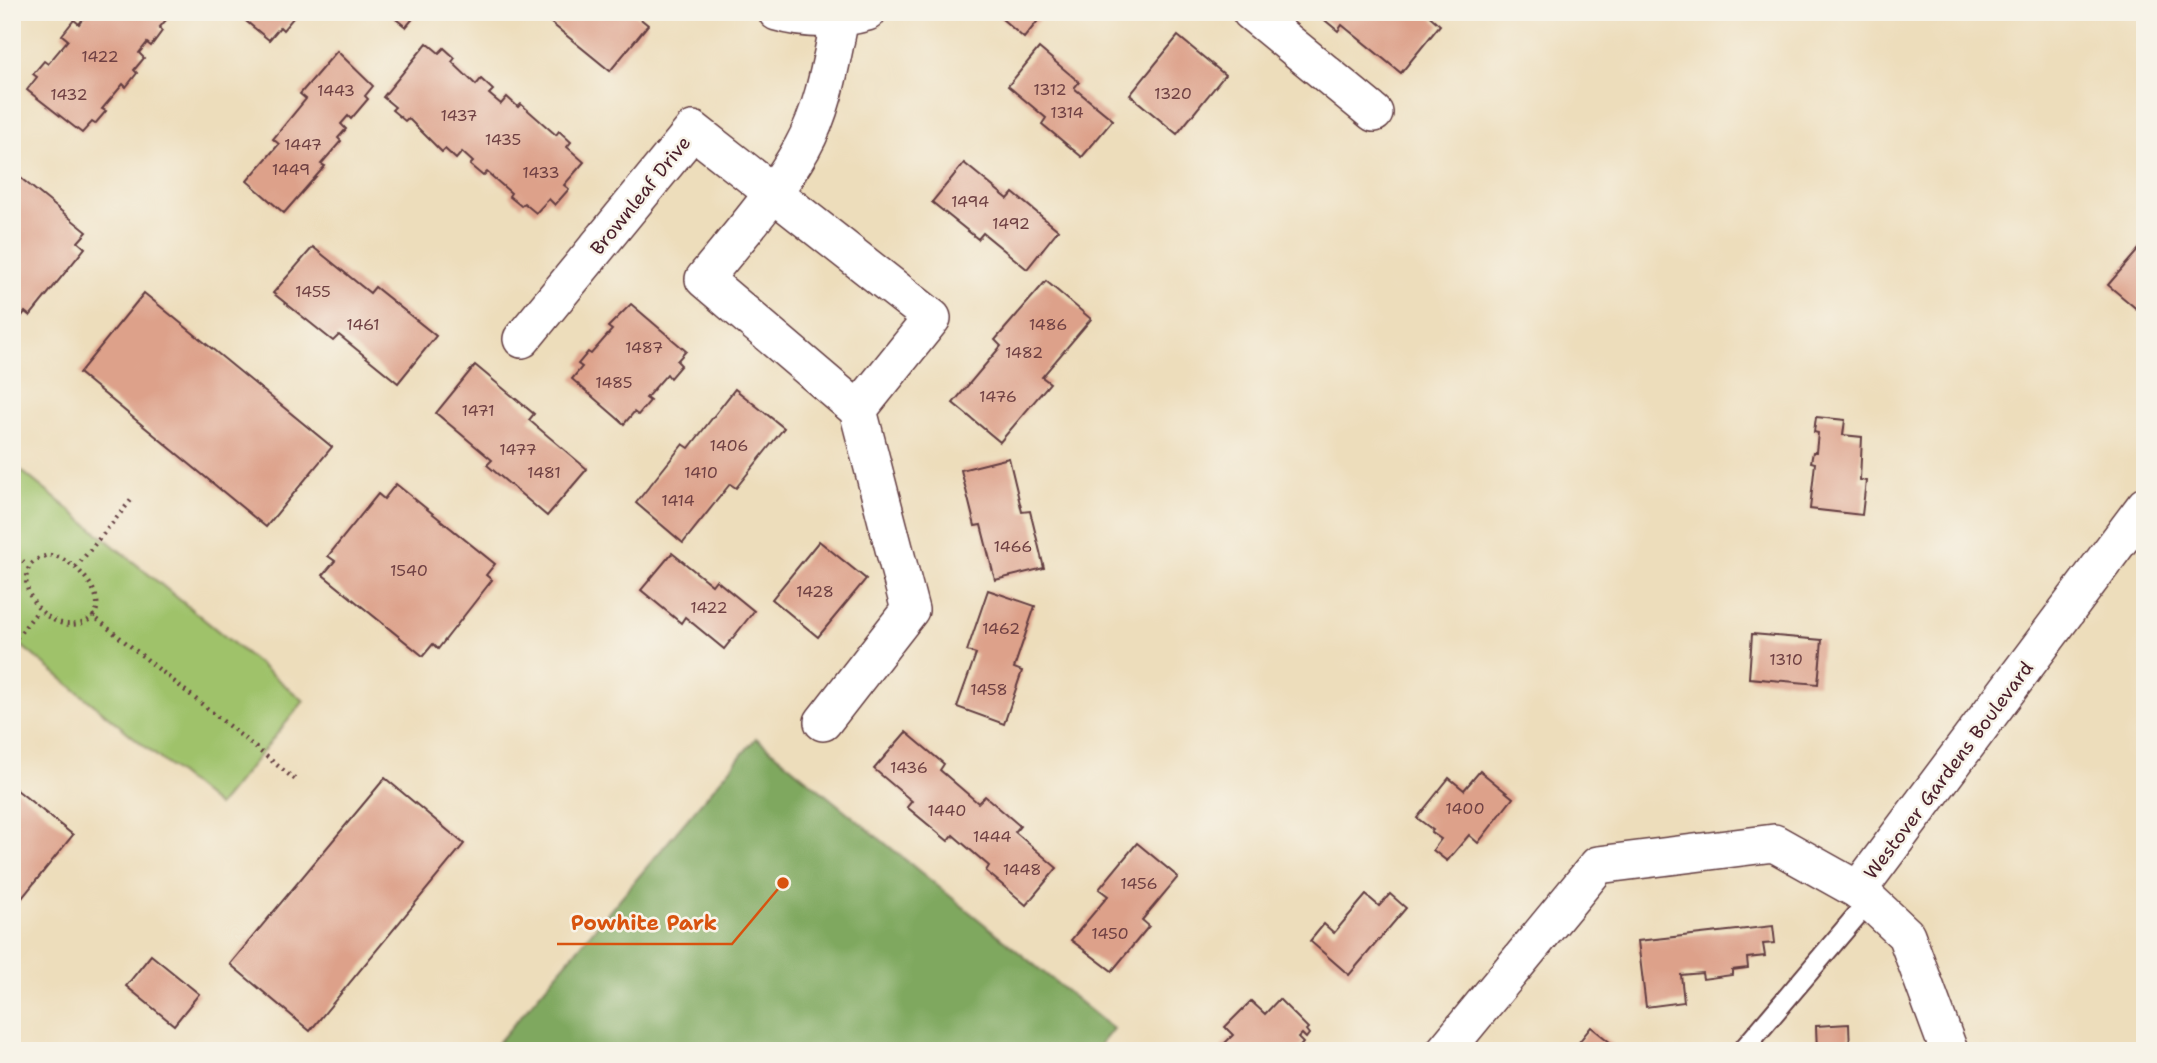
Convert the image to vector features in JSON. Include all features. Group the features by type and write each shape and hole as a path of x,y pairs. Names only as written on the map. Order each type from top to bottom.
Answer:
{"street":[{"path":"777,12 796,18 820,20 854,15"},
{"path":"1251,12 1374,113"},
{"path":"823,722 910,610 858,410 704,279 774,192 803,148 829,71 854,15"},
{"name":"Brownleaf Drive","path":"522,339 693,130 932,318 858,410"},
{"name":"Westover Gardens Boulevard","path":"1445,1051 1598,865 1774,843 1864,895 2145,506"},
{"path":"1864,895 1906,935 1950,1051"}],"lane":[{"path":"1741,1051 1864,895"}],"path":[{"path":"76,566 132,499"},
{"path":"12,552 24,562"},
{"path":"18,571 24,562 35,557 62,556 76,566 92,586 96,596 95,611 79,624 55,623 23,597"},
{"path":"12,643 37,611"},
{"path":"92,615 298,782"}],"green space":[{"path":"12,463 304,701 218,806 12,638"},
{"path":"756,738 1113,1029 1095,1051 491,1051"}],"building":[{"path":"80,12 173,12 159,28 162,31 151,46 147,43 139,53 144,58 134,70 137,73 126,87 123,84 102,109 106,111 95,124 92,122 82,133 27,90 37,77 33,74 44,61 48,64 68,40 62,35 74,20 79,24 85,16"},
{"path":"235,12 291,12 294,17 283,30 280,27 269,40"},
{"path":"387,12 423,12 418,18 415,16 406,27"},
{"path":"550,12 632,12 648,25 610,71 550,22 555,16"},
{"path":"994,12 1045,12 1024,38"},
{"path":"1315,12 1425,12 1440,25 1401,73 1342,25 1338,31"},
{"path":"1178,36 1225,75 1177,134 1130,95"},
{"path":"427,43 439,53 444,48 455,58 452,62 476,85 481,79 493,90 489,94 501,104 507,97 518,107 521,104 556,135 559,131 571,142 567,147 584,162 564,185 569,189 555,205 549,199 536,213 524,203 521,206 509,196 511,193 487,172 483,176 470,165 473,162 462,152 456,159 445,149 442,152 408,118 405,121 392,110 395,107 383,97"},
{"path":"1039,48 1079,82 1074,88 1113,120 1082,157 1042,124 1046,118 1008,86"},
{"path":"337,51 373,86 365,96 368,99 351,119 348,116 341,124 346,129 338,138 341,141 321,164 325,166 284,213 247,181 279,144 273,139 306,99 300,94"},
{"path":"964,163 1008,199 1013,193 1058,230 1027,269 983,233 978,239 932,202"},
{"path":"12,171 87,232 78,242 85,248 30,316 25,312 16,324 12,321"},
{"path":"2145,242 2145,304 2139,311 2108,285"},
{"path":"313,247 370,293 375,287 436,336 398,383 339,335 333,341 273,293"},
{"path":"1046,281 1091,319 1042,377 1050,383 1000,442 953,403 1001,346 995,340"},
{"path":"144,293 332,447 266,527 79,373"},
{"path":"631,304 686,351 677,361 681,365 670,378 667,374 646,398 650,401 638,415 634,412 624,424 572,379 582,367 578,364 588,352 591,354 612,330 608,327"},
{"path":"475,365 534,414 529,420 587,469 547,516 487,465 492,460 436,413"},
{"path":"735,389 784,428 736,488 730,484 683,543 636,503 683,444 689,448"},
{"path":"1816,417 1845,420 1843,435 1862,437 1860,480 1866,481 1862,515 1810,509 1815,463 1811,462 1813,452 1816,452 1818,433 1814,432"},
{"path":"1009,458 1022,512 1030,511 1044,568 995,580 981,525 975,526 961,470"},
{"path":"396,484 495,564 486,575 492,580 438,649 433,644 423,656 323,575 335,561 328,556 378,494 384,499"},
{"path":"819,541 866,579 818,637 772,599"},
{"path":"672,553 712,585 716,580 754,611 724,649 685,617 681,623 641,590"},
{"path":"988,590 1035,606 1014,668 1022,671 1004,724 957,707 976,654 967,651"},
{"path":"1752,634 1822,640 1818,684 1749,678"},
{"path":"906,732 944,764 940,770 978,803 985,796 1020,826 1015,832 1057,868 1026,905 986,871 989,866 953,835 948,841 907,807 912,801 874,769"},
{"path":"1480,771 1513,798 1478,843 1469,835 1447,861 1433,850 1441,839 1417,818 1449,778 1464,790"},
{"path":"385,778 464,844 310,1031 230,964"},
{"path":"12,786 73,835 18,903 12,899"},
{"path":"1137,843 1178,877 1142,920 1149,926 1112,971 1071,940 1108,896 1099,889"},
{"path":"1390,894 1406,908 1349,975 1310,941 1324,924 1334,933 1366,895 1379,906"},
{"path":"1773,926 1775,943 1763,944 1765,956 1747,958 1748,968 1732,970 1732,975 1703,979 1702,973 1681,975 1684,1002 1646,1007 1638,941"},
{"path":"151,955 199,994 174,1025 126,986"},
{"path":"1279,999 1308,1028 1306,1030 1309,1034 1306,1038 1302,1034 1298,1038 1303,1043 1296,1051 1225,1051 1221,1047 1233,1035 1225,1027 1251,1001 1265,1014"},
{"path":"1849,1024 1850,1051 1817,1051 1816,1026"},
{"path":"1591,1027 1621,1051 1572,1051"}],"place":[{"name":"Powhite Park","path":"783,883"}]}
